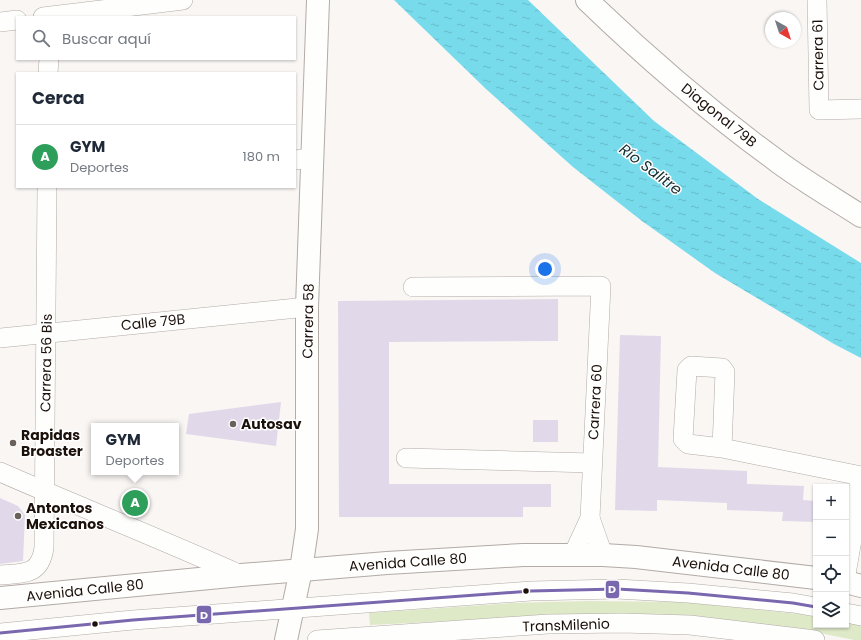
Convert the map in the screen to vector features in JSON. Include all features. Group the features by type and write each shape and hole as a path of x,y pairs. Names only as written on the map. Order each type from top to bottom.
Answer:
{"main road":[{"name":"Carrera 58","path":"286,640 301,570 307,529 307,306 304,159 318,0"},
{"name":"Diagonal 79B","path":"587,0 626,38 715,114 778,162 861,216"},
{"name":"Avenida Calle 80","path":"0,598 301,570 468,558 573,555 636,557 813,578"},
{"path":"849,583 861,586"}],"street":[{"path":"47,13 183,0"},
{"name":"Carrera 61","path":"817,0 819,110 861,109"},
{"path":"0,22 16,20"},
{"path":"48,60 48,72"},
{"name":"Carrera 56 Bis","path":"0,575 27,572 34,569 41,562 44,548 48,188"},
{"name":"Carrera 60","path":"413,287 601,286 590,518 603,555"},
{"name":"Calle 79B","path":"0,338 307,306"},
{"path":"722,448 861,476 849,557"},
{"path":"406,458 592,463"},
{"path":"0,472 191,552 241,575"},
{"name":"Carrera 60","path":"573,555 590,518"},
{"path":"0,633 133,620 531,591 617,589 688,593 793,603 813,606"},
{"path":"849,614 861,616"},
{"name":"TransMilenio","path":"317,640 548,624 622,623 690,624 815,640"}],"green space":[{"path":"587,601 684,602 799,614 813,616 813,628 849,628 849,623 861,625 861,640 854,640 800,629 510,618 370,625 369,613 512,603"}],"water":[{"name":"Río Salitre","path":"394,0 528,0 654,121 758,199 861,263 861,358 834,344 715,273 642,221 573,167 486,89"}],"building":[{"path":"558,299 558,341 389,342 389,484 551,484 551,507 523,507 523,517 339,517 338,301"},
{"path":"620,335 661,336 658,467 747,471 747,484 804,486 803,500 813,501 813,522 782,521 783,512 727,510 727,503 657,500 657,511 615,510"},
{"name":"Autosav","path":"281,402 276,446 186,434 189,414"},
{"path":"533,420 558,420 558,442 533,442"},
{"path":"0,498 18,506 25,515 23,561 0,564"}],"transit line":[{"name":"D","path":"0,633 133,620 531,591 617,589 688,593 793,603 813,606"}],"place":[{"name":"Autosav","path":"233,424"},
{"name":"Rapidas Broaster","path":"13,443"},
{"name":"GYM","path":"135,503"},
{"name":"Antontos Mexicanos","path":"18,516"}]}
